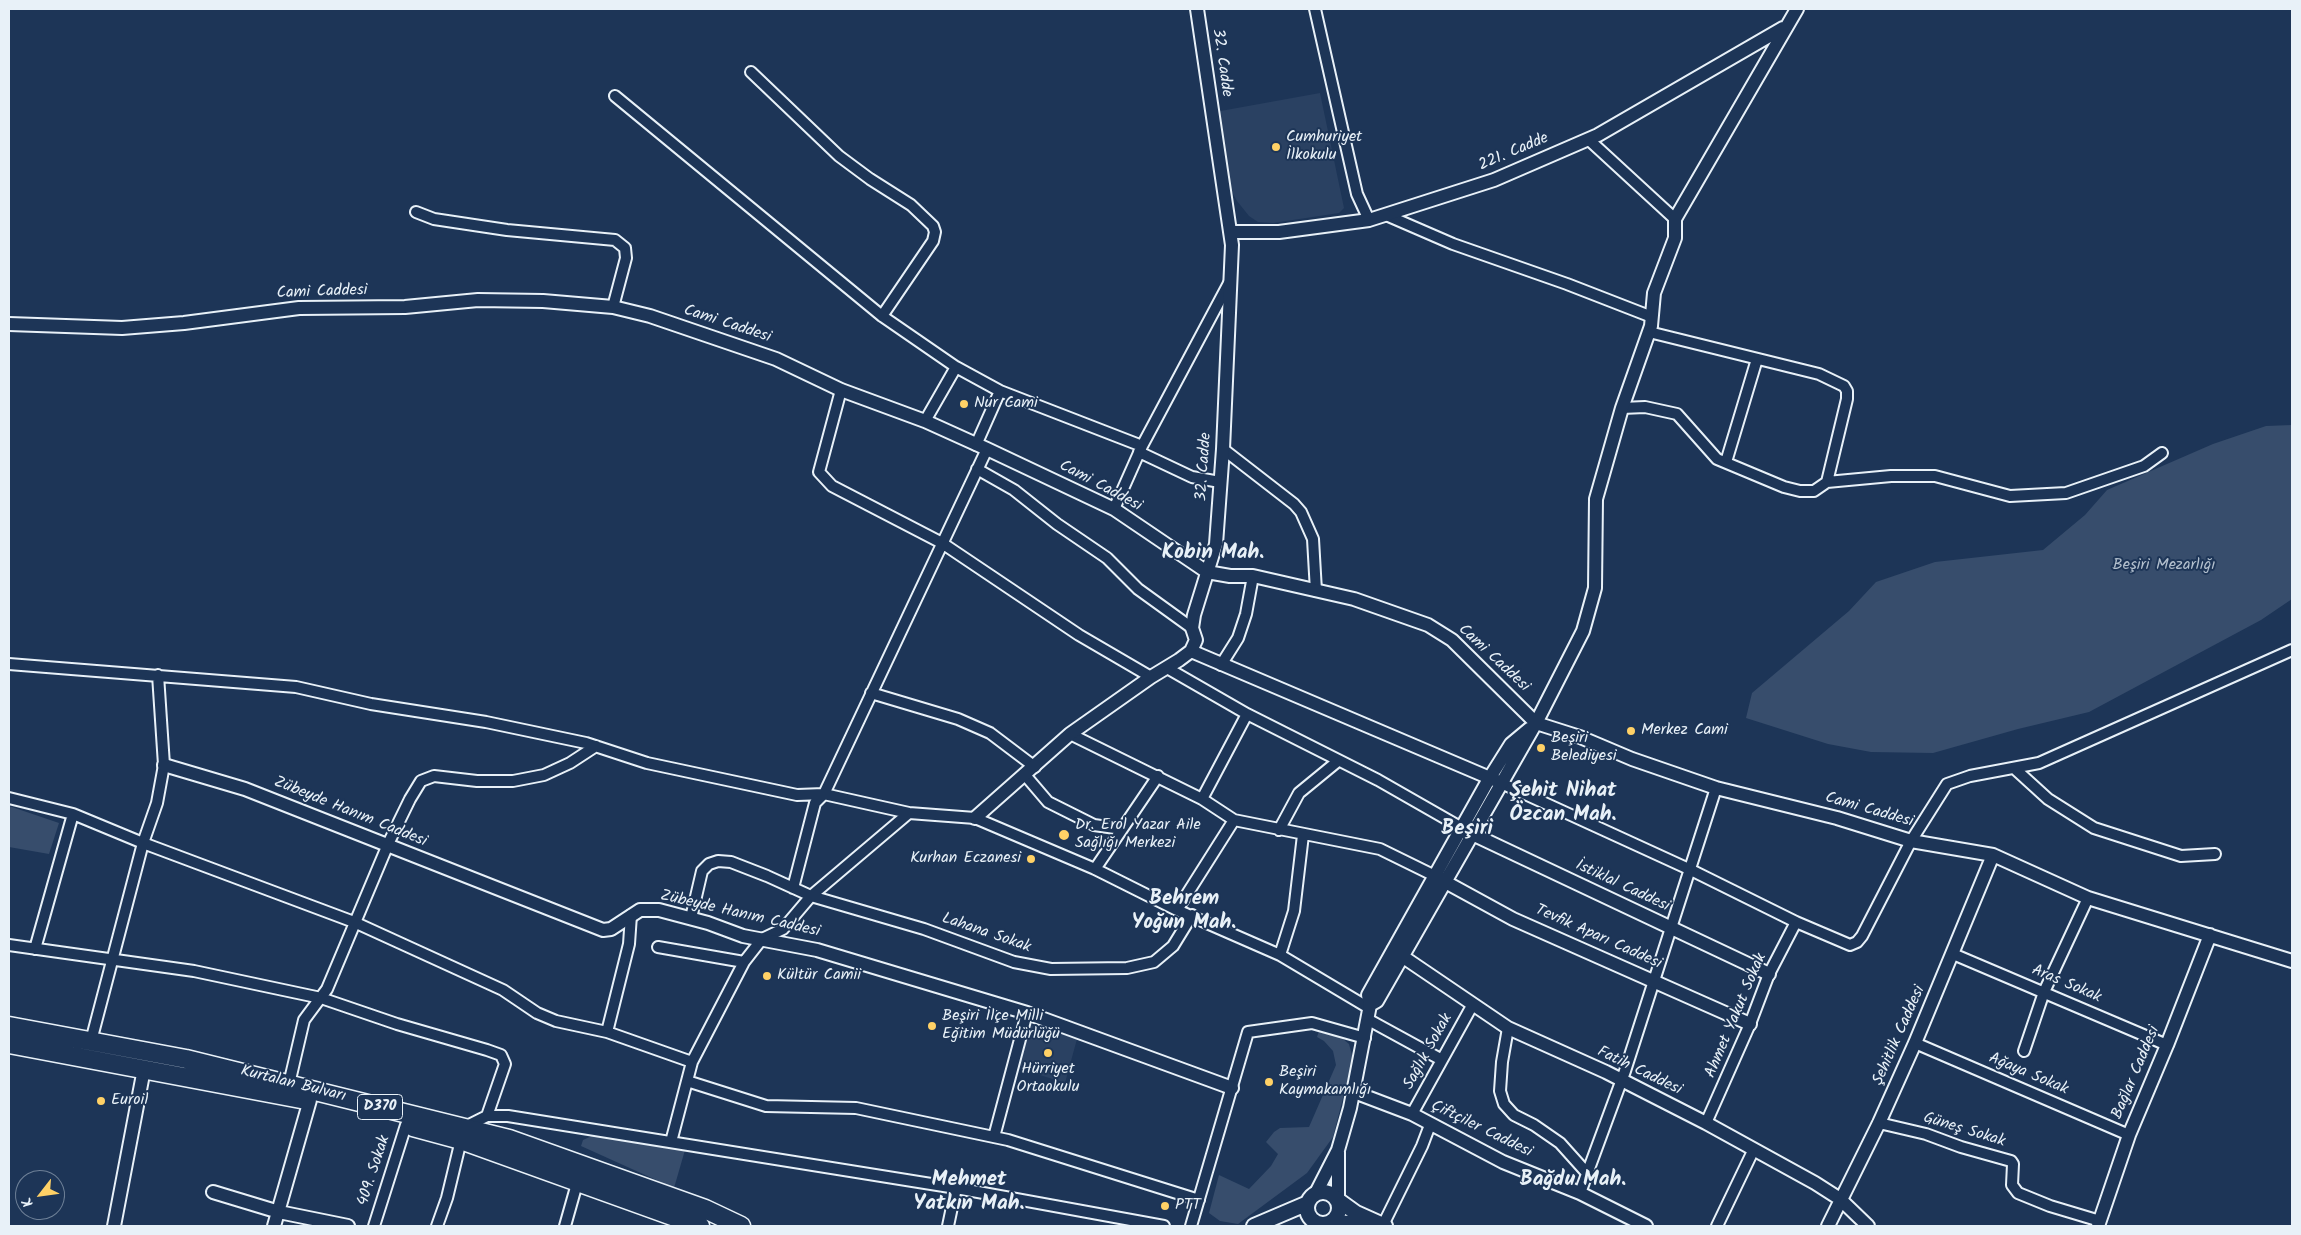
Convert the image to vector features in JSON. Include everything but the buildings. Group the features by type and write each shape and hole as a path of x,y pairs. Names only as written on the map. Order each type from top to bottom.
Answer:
{"highway":[{"name":"Kurtalan Bulvarı","path":"9,1026 186,1059 289,1084 462,1134 578,1180 667,1220 700,1226"},
{"name":"Kurtalan Bulvarı","path":"9,1044 310,1100 406,1126 509,1138 705,1209 741,1226"}],"main road":[{"path":"1254,1226 1326,1191 1356,1213 1384,1226"},
{"path":"1312,1198 1307,1208 1310,1218 1322,1224 1350,1222 1358,1226"},
{"path":"1322,1224 1338,1215 1338,1200"}],"street":[{"name":"32. Cadde","path":"1191,651 1196,640 1192,628 1194,616 1216,544 1223,449 1232,245 1197,9"},
{"path":"1315,9 1357,194 1369,220"},
{"path":"1312,1198 1338,1150 1354,1092 1369,1011 1377,1001 1398,953 1495,781 1536,723 1583,631 1594,588 1596,499 1622,408 1649,332 1654,293 1675,238 1675,219 1797,9"},
{"name":"221. Cadde","path":"1230,232 1279,232 1369,220 1494,180 1588,139 1786,27"},
{"path":"751,72 839,156 870,179 911,205 933,226 935,232 932,241 882,316"},
{"path":"615,96 882,316 956,367 1000,391 1140,449 1192,477 1220,482"},
{"path":"1588,139 1675,219"},
{"path":"416,212 434,219 507,230 615,240 625,248 626,258 613,307"},
{"path":"1386,215 1453,244 1567,284 1652,317"},
{"path":"1114,509 1140,449 1230,282"},
{"name":"Cami Caddesi","path":"9,324 122,328 184,323 298,308 405,307 478,300 543,301 613,307 650,316 776,359 841,390 925,421 1114,509 1207,572 1230,576 1254,576 1354,599 1428,625 1452,640 1536,723 1580,737 1632,759 1716,788 1837,818 1911,841 1993,855 2088,898 2210,934 2292,962"},
{"path":"1649,332 1819,374 1844,386 1847,391 1847,399 1827,482"},
{"path":"1726,462 1757,359"},
{"path":"925,421 956,367"},
{"path":"841,390 819,472 832,486 942,543 1079,635 1151,677"},
{"path":"793,888 816,803 824,794 977,469 981,447 1000,391"},
{"path":"1622,408 1644,407 1677,414 1717,459 1784,487 1800,491 1814,491 1827,482 1891,476 1935,476 2010,496 2058,494 2066,493 2144,466 2162,453"},
{"path":"1223,449 1294,504 1301,512 1313,539 1316,591"},
{"path":"977,469 1014,490 1107,558 1138,589 1192,628"},
{"path":"1221,665 1238,638 1246,614 1254,576"},
{"path":"975,818 1070,734 1191,651 1495,781 1691,870 1796,922 1850,945 1857,942 1911,841 1947,784 1970,776 2039,764 2292,650"},
{"path":"9,664 296,687 370,704 486,722 596,746 648,763 796,795 824,794 909,813 975,818 1096,868 1177,910 1280,955 1442,1060"},
{"path":"1167,668 1247,714 1378,780 1467,831"},
{"path":"91,1041 143,843 157,803 164,764 158,675"},
{"path":"871,693 958,719 990,733 1030,771 1048,802 1094,825 1122,829"},
{"path":"1202,799 1247,714"},
{"path":"1070,734 1202,799 1234,820 1380,849 1440,879"},
{"path":"289,1084 304,1020 327,989 387,846 410,799 422,781 434,776 477,781 513,781 544,775 570,763 596,746"},
{"path":"1279,830 1299,793 1338,760"},
{"name":"Zübeyde Hanım Caddesi","path":"164,764 246,789 603,930 611,930 630,915 640,910 659,910 691,918 743,936 817,950 1027,1013 1232,1088"},
{"path":"2014,768 2048,798 2094,828 2181,856 2215,854"},
{"path":"1096,868 1158,776"},
{"path":"1580,1193 1655,980 1716,788"},
{"path":"9,798 73,814 143,843 354,922 503,990 536,1013 556,1021 607,1032 692,1062"},
{"path":"671,1142 692,1062 744,962 762,939 783,929 811,896 909,813"},
{"path":"35,949 73,814"},
{"path":"1177,910 1234,820"},
{"name":"İstiklal Caddesi","path":"1467,831 1769,974"},
{"path":"1280,955 1294,911 1303,835"},
{"name":"Şehitlik Caddesi","path":"1828,1226 1879,1123 1915,1043 1993,855"},
{"name":"Lahana Sokak","path":"691,918 702,871 709,864 718,861 730,862 811,896 924,929 1014,962 1051,969 1127,968 1154,962 1173,946 1192,915"},
{"name":"Tevfik Aparı Caddesi","path":"1440,879 1513,919 1655,980 1750,1024"},
{"path":"2024,1051 2044,992 2088,898"},
{"path":"607,1032 629,944 630,915"},
{"name":"Ahmet Yakut Sokak","path":"1706,1123 1750,1024 1769,974 1796,922"},
{"name":"Bağlar Caddesi","path":"2099,1223 2128,1135 2167,1045 2210,934"},
{"path":"9,945 194,971 321,998 501,1056 505,1064 487,1116 462,1134 447,1198 437,1226"},
{"path":"658,947 744,962"},
{"name":"Fatih Caddesi","path":"1398,953 1508,1028 1606,1072 1620,1081 1706,1123 1753,1151 1815,1183 1840,1199 1868,1226"},
{"name":"Aras Sokak","path":"1953,954 2167,1045"},
{"name":"Sağlık Sokak","path":"1412,1114 1473,1004"},
{"path":"994,1137 1027,1013"},
{"path":"1191,1226 1248,1032 1312,1023 1365,1038"},
{"path":"1508,1028 1502,1062 1500,1091 1504,1104 1514,1115 1534,1125 1560,1143 1586,1172"},
{"name":"Ağaya Sokak","path":"1915,1043 2128,1135"},
{"path":"114,1226 144,1069"},
{"path":"687,1081 766,1106 856,1108 994,1137 1199,1200"},
{"name":"Çiftçiler Caddesi","path":"1354,1092 1412,1114 1503,1162 1580,1193 1646,1226"},
{"path":"274,1226 310,1100"},
{"path":"487,1116 508,1116 671,1142 721,1152 956,1188 1164,1226"},
{"name":"Güneş Sokak","path":"1879,1123 1926,1134 1961,1147 2011,1161 2013,1164 2012,1185 2018,1193 2099,1223"},
{"path":"1384,1226 1430,1125"},
{"name":"409. Sokak","path":"374,1226 406,1126"},
{"path":"1338,1150 1338,1200"},
{"path":"1717,1226 1753,1151"},
{"path":"566,1226 578,1180"},
{"path":"948,1226 956,1188"},
{"path":"213,1192 279,1212 348,1226"}],"shaded area":[{"name":"Cumhuriyet İlkokulu","path":"1320,93 1344,208 1339,213 1273,223 1258,222 1249,216 1237,201 1227,183 1215,112"},
{"name":"Hürriyet Ortaokulu","path":"1031,1025 1077,1039 1065,1083 1018,1068"}],"green space":[{"name":"Beşiri Mezarlığı","path":"2292,425 2292,599 2261,620 2089,712 2018,729 1933,753 1871,752 1828,744 1746,718 1752,693 1849,611 1876,582 1935,562 2043,550 2085,515 2107,490 2213,444 2266,426"},
{"path":"9,806 59,823 49,854 9,847"},
{"path":"1319,1031 1337,1034 1349,1044 1353,1059 1333,1137 1307,1173 1238,1224 1220,1221 1209,1213 1219,1175 1249,1189 1271,1166 1278,1154 1266,1142 1274,1132 1280,1128 1309,1127 1336,1065 1333,1051 1324,1041 1317,1037"},
{"path":"594,1135 685,1150 674,1188 581,1146 583,1140"}],"place":[{"name":"Cumhuriyet İlkokulu","path":"1276,147"},
{"name":"Nur Cami","path":"964,404"},
{"name":"Merkez Cami","path":"1631,731"},
{"name":"Beşiri Belediyesi","path":"1541,748"},
{"name":"Dr. Erol Yazar Aile Sağlığı Merkezi","path":"1064,835"},
{"name":"Kurhan Eczanesi","path":"1031,859"},
{"name":"Kültür Camii","path":"767,976"},
{"name":"Beşiri İlçe Milli Eğitim Müdürlüğü","path":"932,1026"},
{"name":"Hürriyet Ortaokulu","path":"1048,1053"},
{"name":"Beşiri Kaymakamlığı","path":"1269,1082"},
{"name":"Euroil","path":"101,1101"},
{"name":"PTT","path":"1165,1206"}],"district":[{"name":"Kobin Mah.","path":"1213,554"},
{"name":"Şehit Nihat Özcan Mah.","path":"1563,804"},
{"name":"Beşiri","path":"1467,830"},
{"name":"Behrem Yoğun Mah.","path":"1184,912"},
{"name":"Bağdu Mah.","path":"1573,1181"},
{"name":"Mehmet Yatkın Mah.","path":"969,1193"}]}
